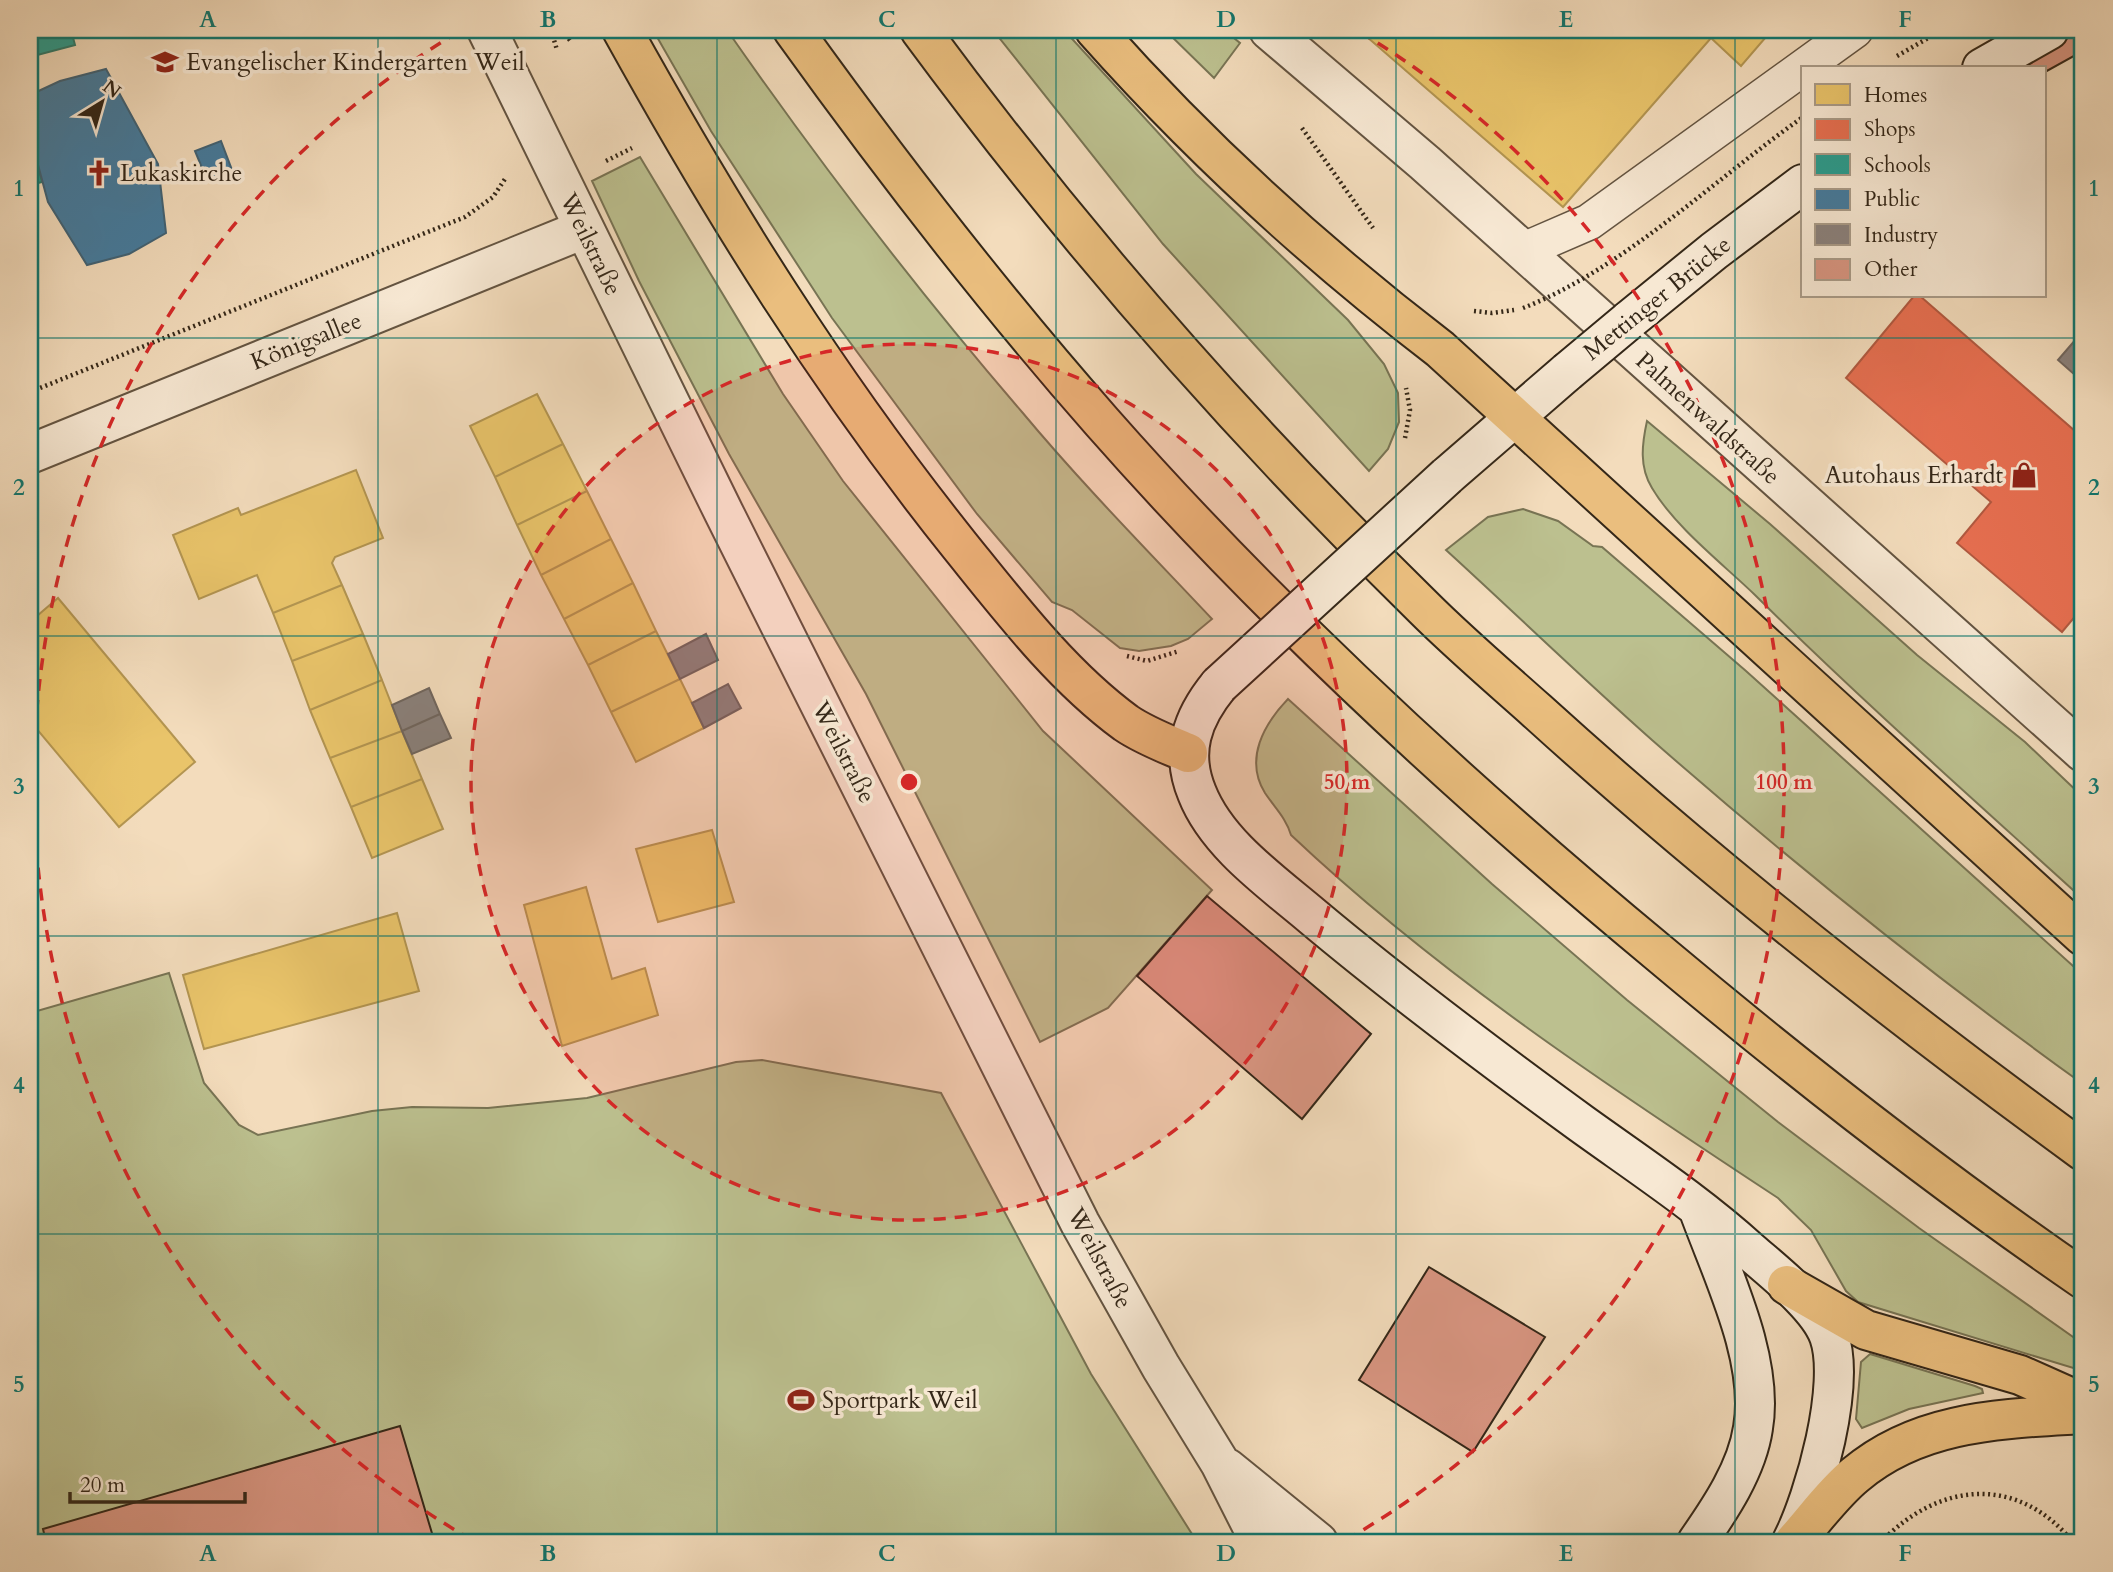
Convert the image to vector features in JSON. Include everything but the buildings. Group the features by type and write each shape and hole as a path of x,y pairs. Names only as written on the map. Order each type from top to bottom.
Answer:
{"highway":[{"path":"622,30 699,168 771,286 834,378 932,511 997,592 1086,688 1128,724 1188,753"},
{"path":"793,30 968,264 1103,423 1223,553 1347,677 1443,768 1746,1025 1885,1136 2083,1279"},
{"path":"920,30 1092,251 1197,373 1425,610 1592,761 1749,895 1914,1027 2083,1151"},
{"path":"1095,30 1247,184 1358,286 1440,349 2083,936"},
{"path":"1787,1284 1866,1330 2020,1375 2083,1403"},
{"path":"1792,1542 1856,1474 1888,1451 1908,1441 1966,1424 2083,1414"}],"street":[{"name":"Weilstraße","path":"487,30 583,229 1080,1223 1120,1297 1220,1463 1260,1542"},
{"name":"Palmenwaldstraße","path":"1269,30 1522,251 2083,752"},
{"path":"1986,66 2049,30"},
{"name":"Mettinger Brücke","path":"1188,753 1197,716 1219,685 1514,417 1714,251 1801,186"},
{"name":"Königsallee","path":"30,454 583,229"},
{"path":"1188,753 1196,793 1206,812 1240,852 1268,878 1435,1017 1698,1206 1787,1284 1822,1321 1829,1337 1833,1379 1826,1434 1810,1498 1792,1542"},
{"path":"1697,1542 1734,1480 1753,1431 1755,1408 1750,1364 1740,1326 1698,1206"},
{"name":"Weilstraße","path":"1220,1463 1318,1542"}],"lane":[{"path":"1805,66 1855,30"},
{"path":"1522,251 1588,222 1801,69"}],"path":[{"path":"1889,61 1942,30"},
{"path":"1294,117 1375,227"},
{"path":"1478,312 1523,308 1572,284 1619,254 1801,118"},
{"path":"605,161 643,143"},
{"path":"30,392 466,217 493,197 508,172 549,160"},
{"path":"1881,1542 1918,1511 1970,1493 2010,1496 2030,1505 2073,1542"}],"green space":[{"path":"653,30 727,30 833,177 983,366 1068,465 1212,619 1188,639 1171,646 1139,651 1120,648 1072,610 1052,602 977,514 832,318 711,131"},
{"path":"993,30 1064,30 1196,174 1348,320 1384,364 1398,393 1399,422 1388,449 1369,471 1163,244"},
{"path":"1165,30 1224,30 1240,43 1214,78"},
{"path":"640,157 783,394 843,481 1043,731 1212,890 1108,1008 1040,1042 866,694 729,454 639,281 592,181"},
{"path":"1647,421 1770,524 1917,655 2025,742 2083,797 2083,899 1876,711 1673,517 1652,488 1645,472 1643,447"},
{"path":"1523,509 1558,521 1593,546 1602,547 1746,671 2083,975 2083,1084 1918,960 1757,830 1626,717 1446,550 1488,517"},
{"path":"1288,699 1492,884 1627,1000 1778,1122 1919,1228 2083,1344 2083,1371 1858,1302 1846,1291 1811,1230 1778,1198 1526,1027 1405,935 1347,886 1291,835 1259,780 1256,767 1260,743 1271,719"},
{"path":"169,973 204,1083 239,1125 258,1135 372,1111 412,1107 488,1108 587,1098 736,1062 762,1060 941,1093 1091,1374 1197,1542 30,1542 30,1013"},
{"path":"1870,1354 1975,1386 1982,1389 1983,1393 1909,1409 1862,1428 1856,1419 1861,1362"}],"place":[{"name":"Evangelischer Kindergarten Weil","path":"165,62"},
{"name":"Lukaskirche","path":"99,173"},
{"name":"Autohaus Erhardt","path":"2024,475"},
{"name":"Sportpark Weil","path":"801,1400"}]}
